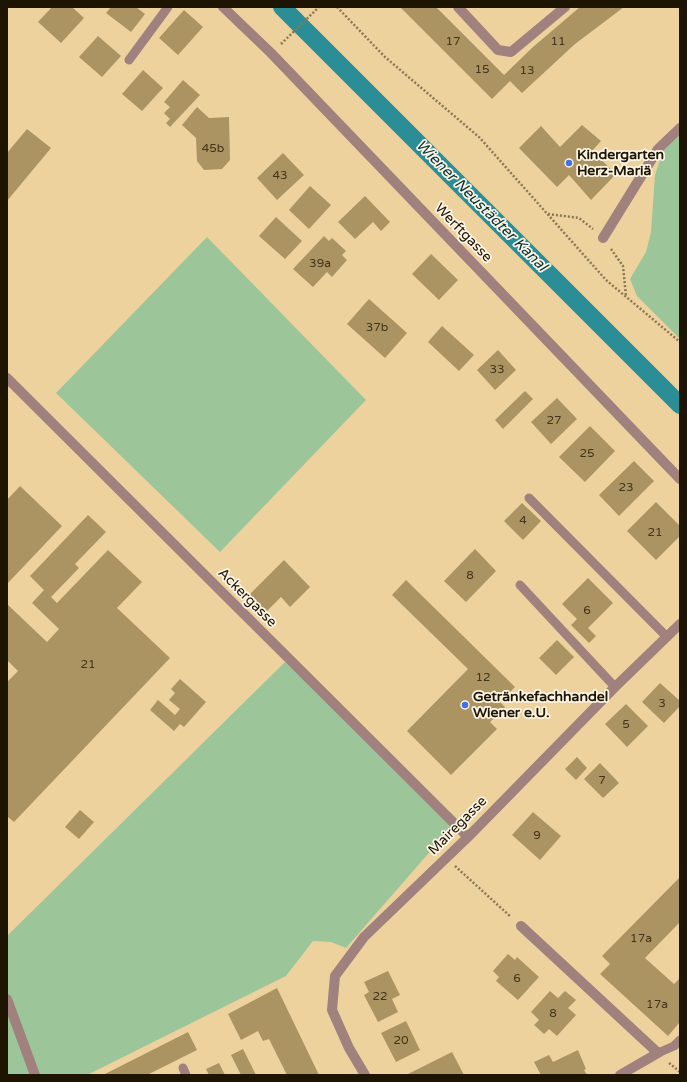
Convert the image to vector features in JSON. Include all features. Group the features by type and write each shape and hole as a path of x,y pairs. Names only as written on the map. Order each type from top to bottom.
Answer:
{"street":[{"name":"Werftgasse","path":"224,7 271,53 680,479"},
{"path":"458,7 498,50 511,52 565,7"},
{"path":"603,238 658,149 680,128"},
{"name":"Ackergasse","path":"7,378 468,837"},
{"name":"Mairegasse","path":"365,1075 349,1048 332,1010 335,976 364,937 468,837 615,687 680,624"},
{"path":"521,926 658,1054 620,1075"},
{"path":"7,999 35,1075"}],"lane":[{"path":"129,60 168,7"},
{"path":"529,498 666,637"},
{"path":"520,585 615,687"},
{"path":"658,1054 674,1046 680,1040"}],"path":[{"path":"291,34 319,7"},
{"path":"337,7 386,56 479,137 606,280 680,342"},
{"path":"446,858 521,926"}],"green space":[{"path":"680,135 680,339 637,296 630,279 646,252 651,232 655,175 663,151"},
{"path":"207,237 366,400 220,552 56,393"},
{"path":"285,662 455,823 346,948 331,942 313,941 286,976 87,1075 7,1075 7,936"}],"building":[{"path":"52,7 72,7 84,18 61,43 38,22"},
{"path":"111,7 136,7 145,14 131,32 106,13"},
{"path":"400,7 436,7 504,75 533,47 580,7 624,7 575,44 522,93 510,81 492,99"},
{"path":"184,10 203,27 178,55 159,38"},
{"path":"98,36 121,56 102,77 79,57"},
{"path":"143,70 163,88 142,111 122,94"},
{"path":"183,80 200,95 170,127 166,123 170,119 164,113 170,107 164,102"},
{"path":"197,107 209,118 229,117 230,160 222,169 204,170 197,161 196,138 182,125"},
{"name":"Kindergarten Herz-Mariä","path":"582,125 601,141 592,151 616,174 591,200 569,175 557,187 519,148 541,126 560,147"},
{"path":"27,129 51,148 7,201 7,153"},
{"path":"283,153 304,175 277,200 257,178"},
{"path":"310,186 331,205 309,229 289,210"},
{"path":"365,196 390,222 381,231 373,222 355,239 338,222"},
{"path":"276,217 302,241 285,259 259,236"},
{"path":"324,236 329,241 332,238 346,251 342,255 347,260 332,277 327,272 313,287 293,269"},
{"path":"431,254 458,280 439,300 412,274"},
{"path":"369,299 407,333 385,358 347,324"},
{"path":"442,326 474,355 459,371 428,342"},
{"path":"498,350 516,370 495,390 477,370"},
{"path":"525,391 533,399 503,429 495,420"},
{"path":"557,398 577,419 551,444 531,422"},
{"path":"590,426 615,451 585,482 559,457"},
{"path":"634,461 654,481 619,516 599,495"},
{"path":"20,486 62,526 7,584 7,500"},
{"path":"656,502 680,526 680,536 656,560 627,531"},
{"path":"522,503 541,521 523,540 504,521"},
{"path":"88,515 106,532 75,564 79,568 51,597 57,603 108,550 142,582 117,608 170,658 14,822 8,817 7,818 7,682 18,671 7,660 7,604 47,642 59,629 32,603 44,590 30,576"},
{"path":"475,549 496,571 466,602 444,581"},
{"path":"284,560 310,587 290,607 281,597 265,613 248,596"},
{"path":"588,578 613,603 588,628 596,636 589,643 571,625 577,619 562,604"},
{"path":"406,580 515,687 500,702 505,707 490,722 497,729 451,775 407,731 468,669 392,595"},
{"path":"557,640 574,657 556,675 539,658"},
{"path":"180,679 206,702 184,727 180,724 174,731 150,710 158,700 175,715 180,709 169,700 175,693 171,689"},
{"path":"660,683 680,701 680,706 664,723 642,702"},
{"path":"626,704 648,726 627,747 605,724"},
{"path":"577,757 587,768 576,780 565,769"},
{"path":"600,763 619,783 603,798 584,779"},
{"path":"80,810 94,822 79,839 65,827"},
{"path":"533,812 561,836 540,860 512,835"},
{"path":"680,877 680,922 645,958 674,984 680,978 680,1022 668,1036 600,974 610,964 602,956"},
{"path":"508,954 515,960 517,957 539,977 518,1000 496,981 499,977 493,971"},
{"path":"388,971 400,995 392,999 398,1012 378,1022 364,995 369,992 364,982"},
{"path":"277,988 319,1075 287,1075 269,1039 263,1041 258,1031 241,1040 228,1014"},
{"path":"550,991 558,998 565,991 576,1000 568,1008 576,1015 557,1036 549,1029 544,1034 534,1025 539,1020 531,1012"},
{"path":"406,1021 420,1050 396,1062 381,1033"},
{"path":"188,1032 197,1050 147,1075 103,1075"},
{"path":"243,1049 256,1075 241,1075 231,1055"},
{"path":"578,1050 587,1075 541,1075 534,1062 549,1055 553,1062"},
{"path":"452,1052 464,1075 406,1075"},
{"path":"219,1063 225,1075 209,1075 206,1069"}],"waterway":[{"name":"Wiener Neustädter Kanal","path":"282,7 680,405"}],"place":[{"name":"Kindergarten Herz-Mariä","path":"569,163"},
{"name":"Getränkefachhandel Wiener e.U.","path":"465,705"}]}
